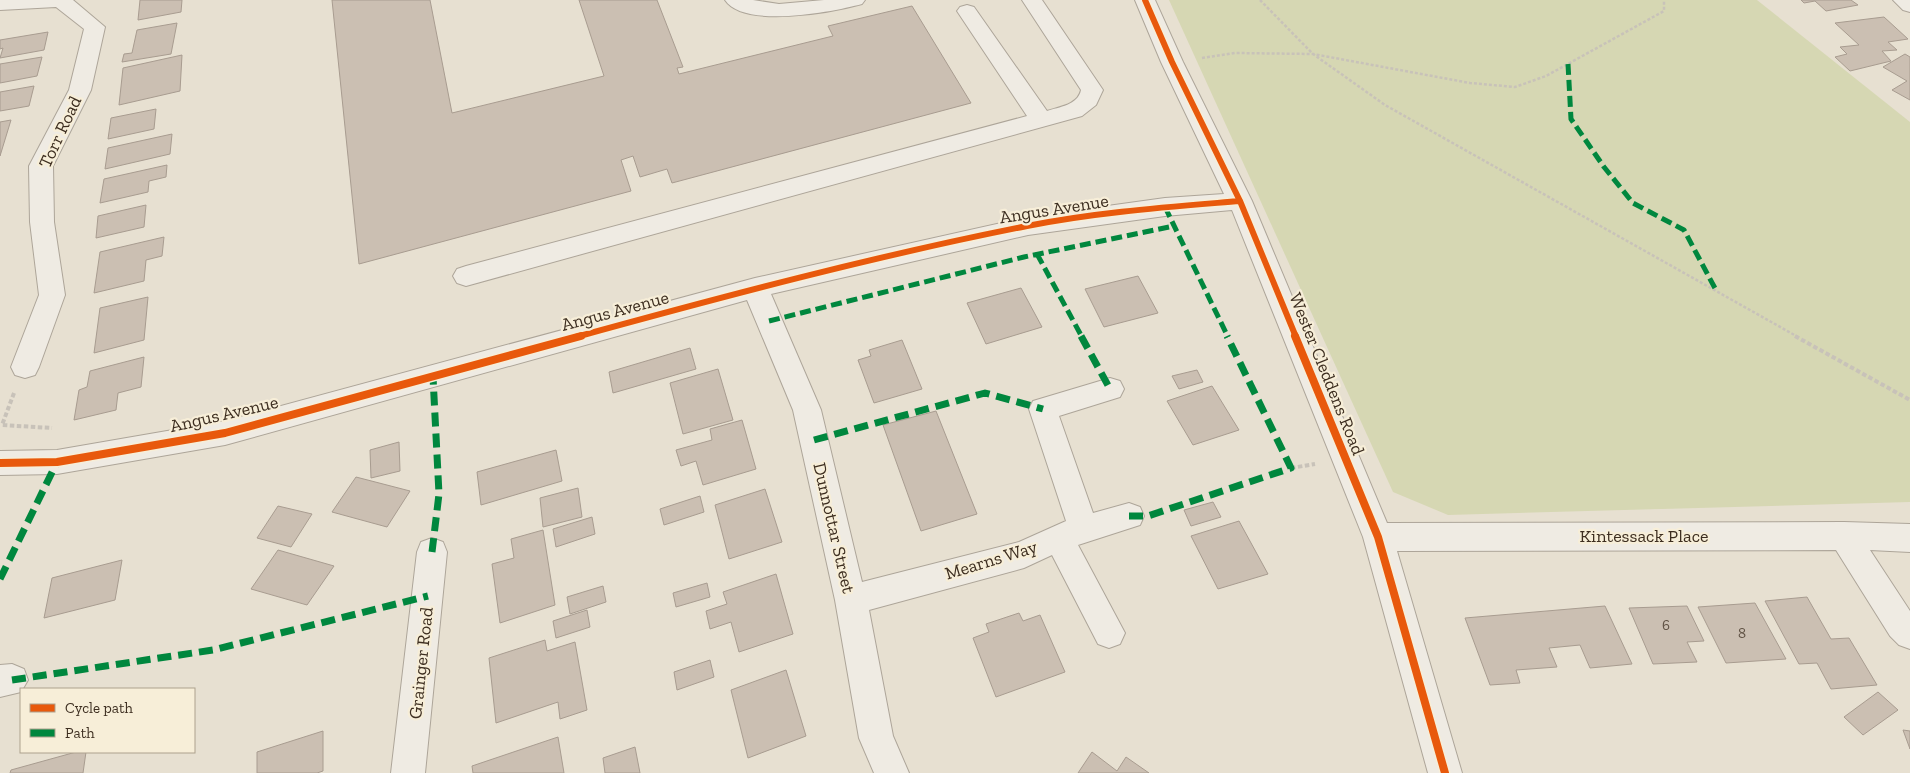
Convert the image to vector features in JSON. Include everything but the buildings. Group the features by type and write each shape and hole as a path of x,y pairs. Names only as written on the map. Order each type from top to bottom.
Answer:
{"street":[{"name":"Torr Road","path":"0,4 61,0 95,27 80,90 40,166 42,222 52,294 25,367"},
{"path":"736,0 752,8 800,11 855,0"},
{"path":"466,276 1074,111 1084,105 1091,97 1092,90 1032,0"},
{"name":"Wester Cleddens Road","path":"1145,0 1172,62 1240,201 1378,537 1445,773"},
{"path":"1903,0 1910,6"},
{"path":"967,11 1041,120"},
{"name":"Angus Avenue","path":"0,463 57,462 225,433 755,288 1028,226 1165,207 1240,201"},
{"name":"Dunnottar Street","path":"755,288 807,410 851,600 876,738 892,773"},
{"path":"1110,389 1043,409 1071,533 1110,633"},
{"name":"Mearns Way","path":"851,600 1024,554 1071,533 1129,516"},
{"path":"1844,536 1901,625 1910,634"},
{"name":"Kintessack Place","path":"1378,537 1844,536 1910,538"},
{"name":"Grainger Road","path":"408,773 432,552"}],"path":[{"path":"1260,0 1313,54 1386,106 1910,400"},
{"path":"1172,62 1235,53 1313,54 1470,83 1514,87 1546,76 1664,11 1664,0"},
{"path":"25,367 2,425 66,429 57,462"}],"green space":[{"path":"1169,0 1757,0 1910,122 1910,502 1448,515 1393,492"}],"marked path":[{"path":"1568,64 1571,119 1604,167 1633,203 1684,230 1717,292"},
{"path":"1129,516 1148,516 1291,468 1165,207"},
{"path":"769,321 1024,257 1174,226"},
{"path":"1037,254 1110,389"},
{"path":"432,552 439,494 433,377"},
{"path":"814,440 985,393 1043,409"},
{"path":"0,579 57,462"},
{"path":"12,680 213,650 428,596"}],"cycle path":[{"path":"1145,0 1172,62 1240,201 1378,537 1445,773"},
{"path":"0,463 57,462 225,433 755,288 1028,226 1165,207 1240,201"}]}
